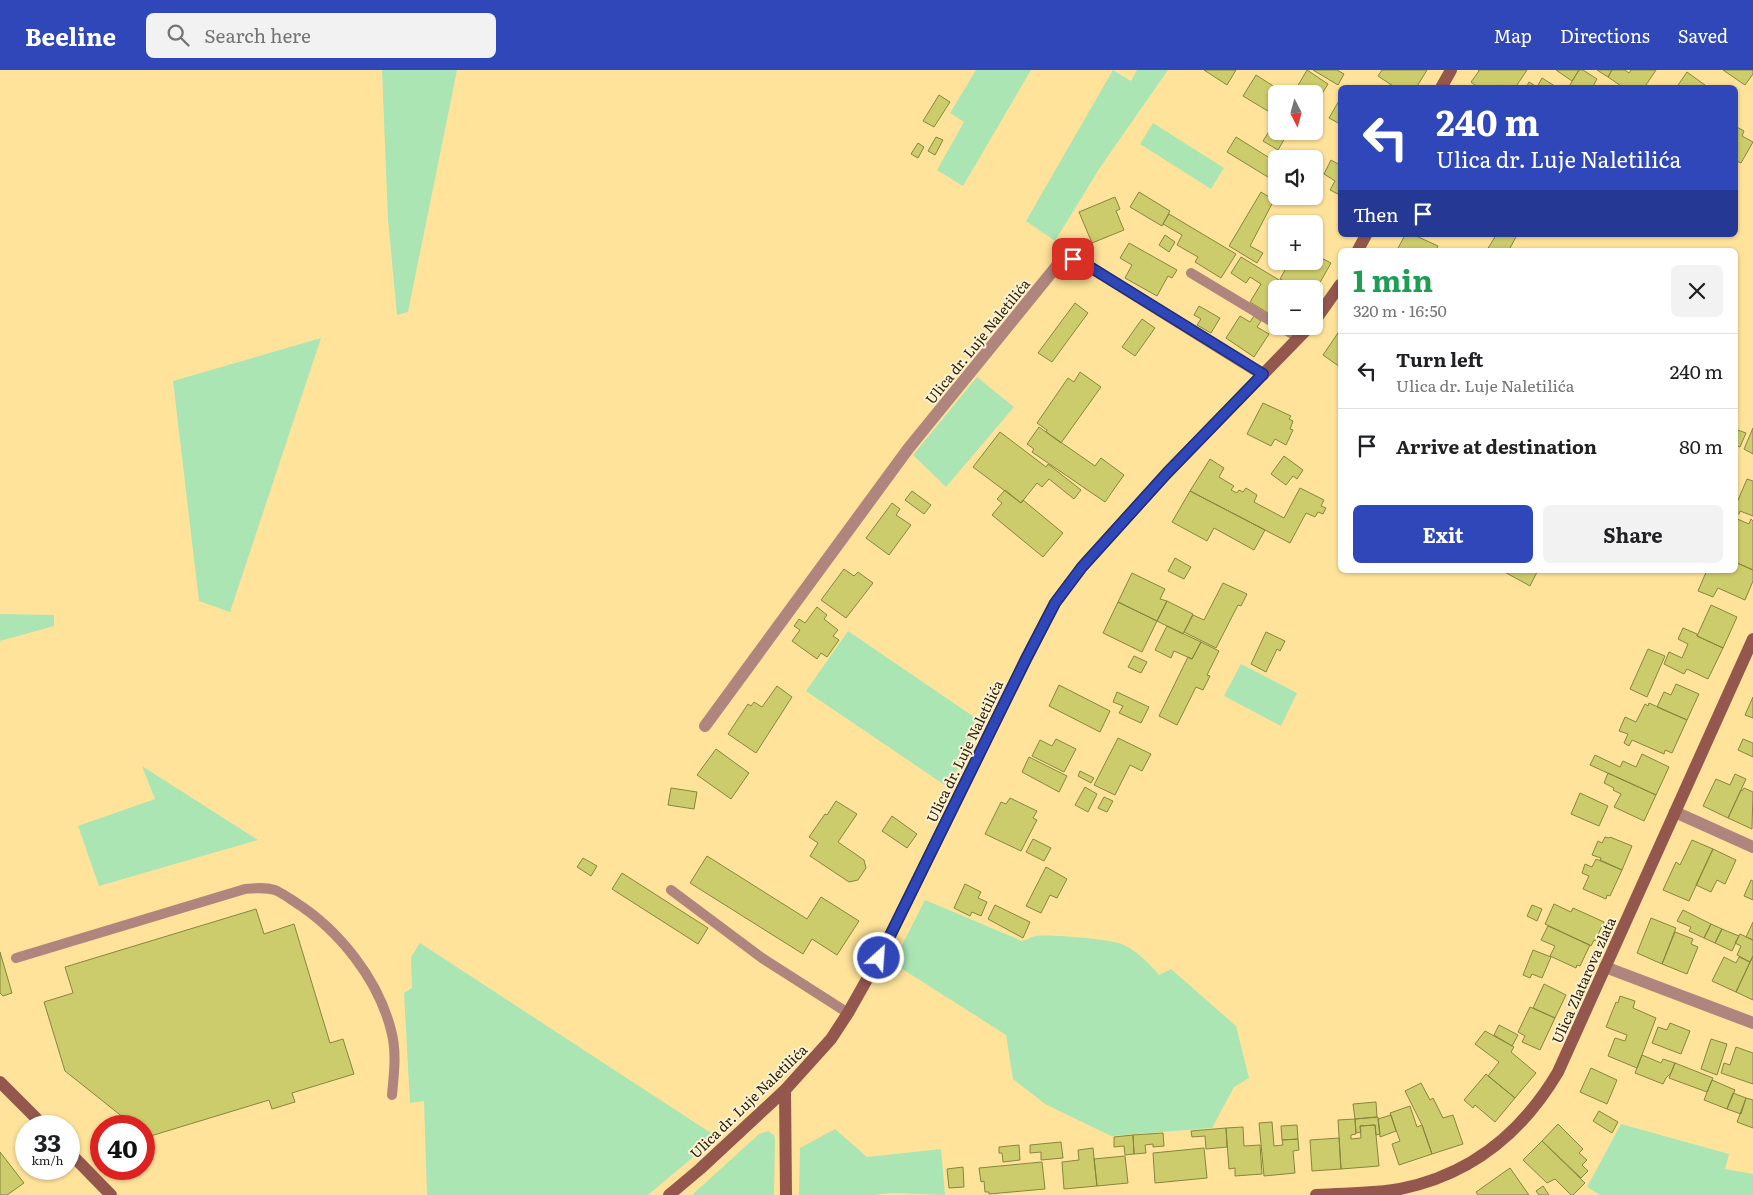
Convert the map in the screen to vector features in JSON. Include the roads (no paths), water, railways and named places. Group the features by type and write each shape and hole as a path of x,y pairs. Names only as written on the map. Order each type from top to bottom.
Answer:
{"street":[{"path":"1443,85 1452,70"},
{"name":"Ulica dr. Luje Naletilića","path":"705,726 908,449 1060,262 1073,259 1082,262 1263,374"},
{"path":"1323,310 1338,288"},
{"name":"Ulica dr. Luje Naletilića","path":"669,1195 700,1170 786,1090 831,1039 848,1013 883,949 1055,603 1082,567 1167,473 1302,335"},
{"name":"Ulica Zlatarova zlata","path":"1316,1195 1400,1189 1456,1171 1503,1140 1544,1097 1558,1072 1676,812 1748,661 1753,639"},
{"path":"1676,812 1753,847"},
{"path":"1606,966 1753,1023"},
{"path":"0,1082 33,1115"},
{"path":"786,1090 786,1195"},
{"path":"80,1163 111,1195"}],"lane":[{"path":"1191,273 1268,319"},
{"path":"1294,335 1299,338"},
{"path":"16,958 245,889 260,887 277,891 307,910 353,954 379,996 391,1030 395,1051 392,1095"},
{"path":"671,890 762,958 848,1013"}]}
